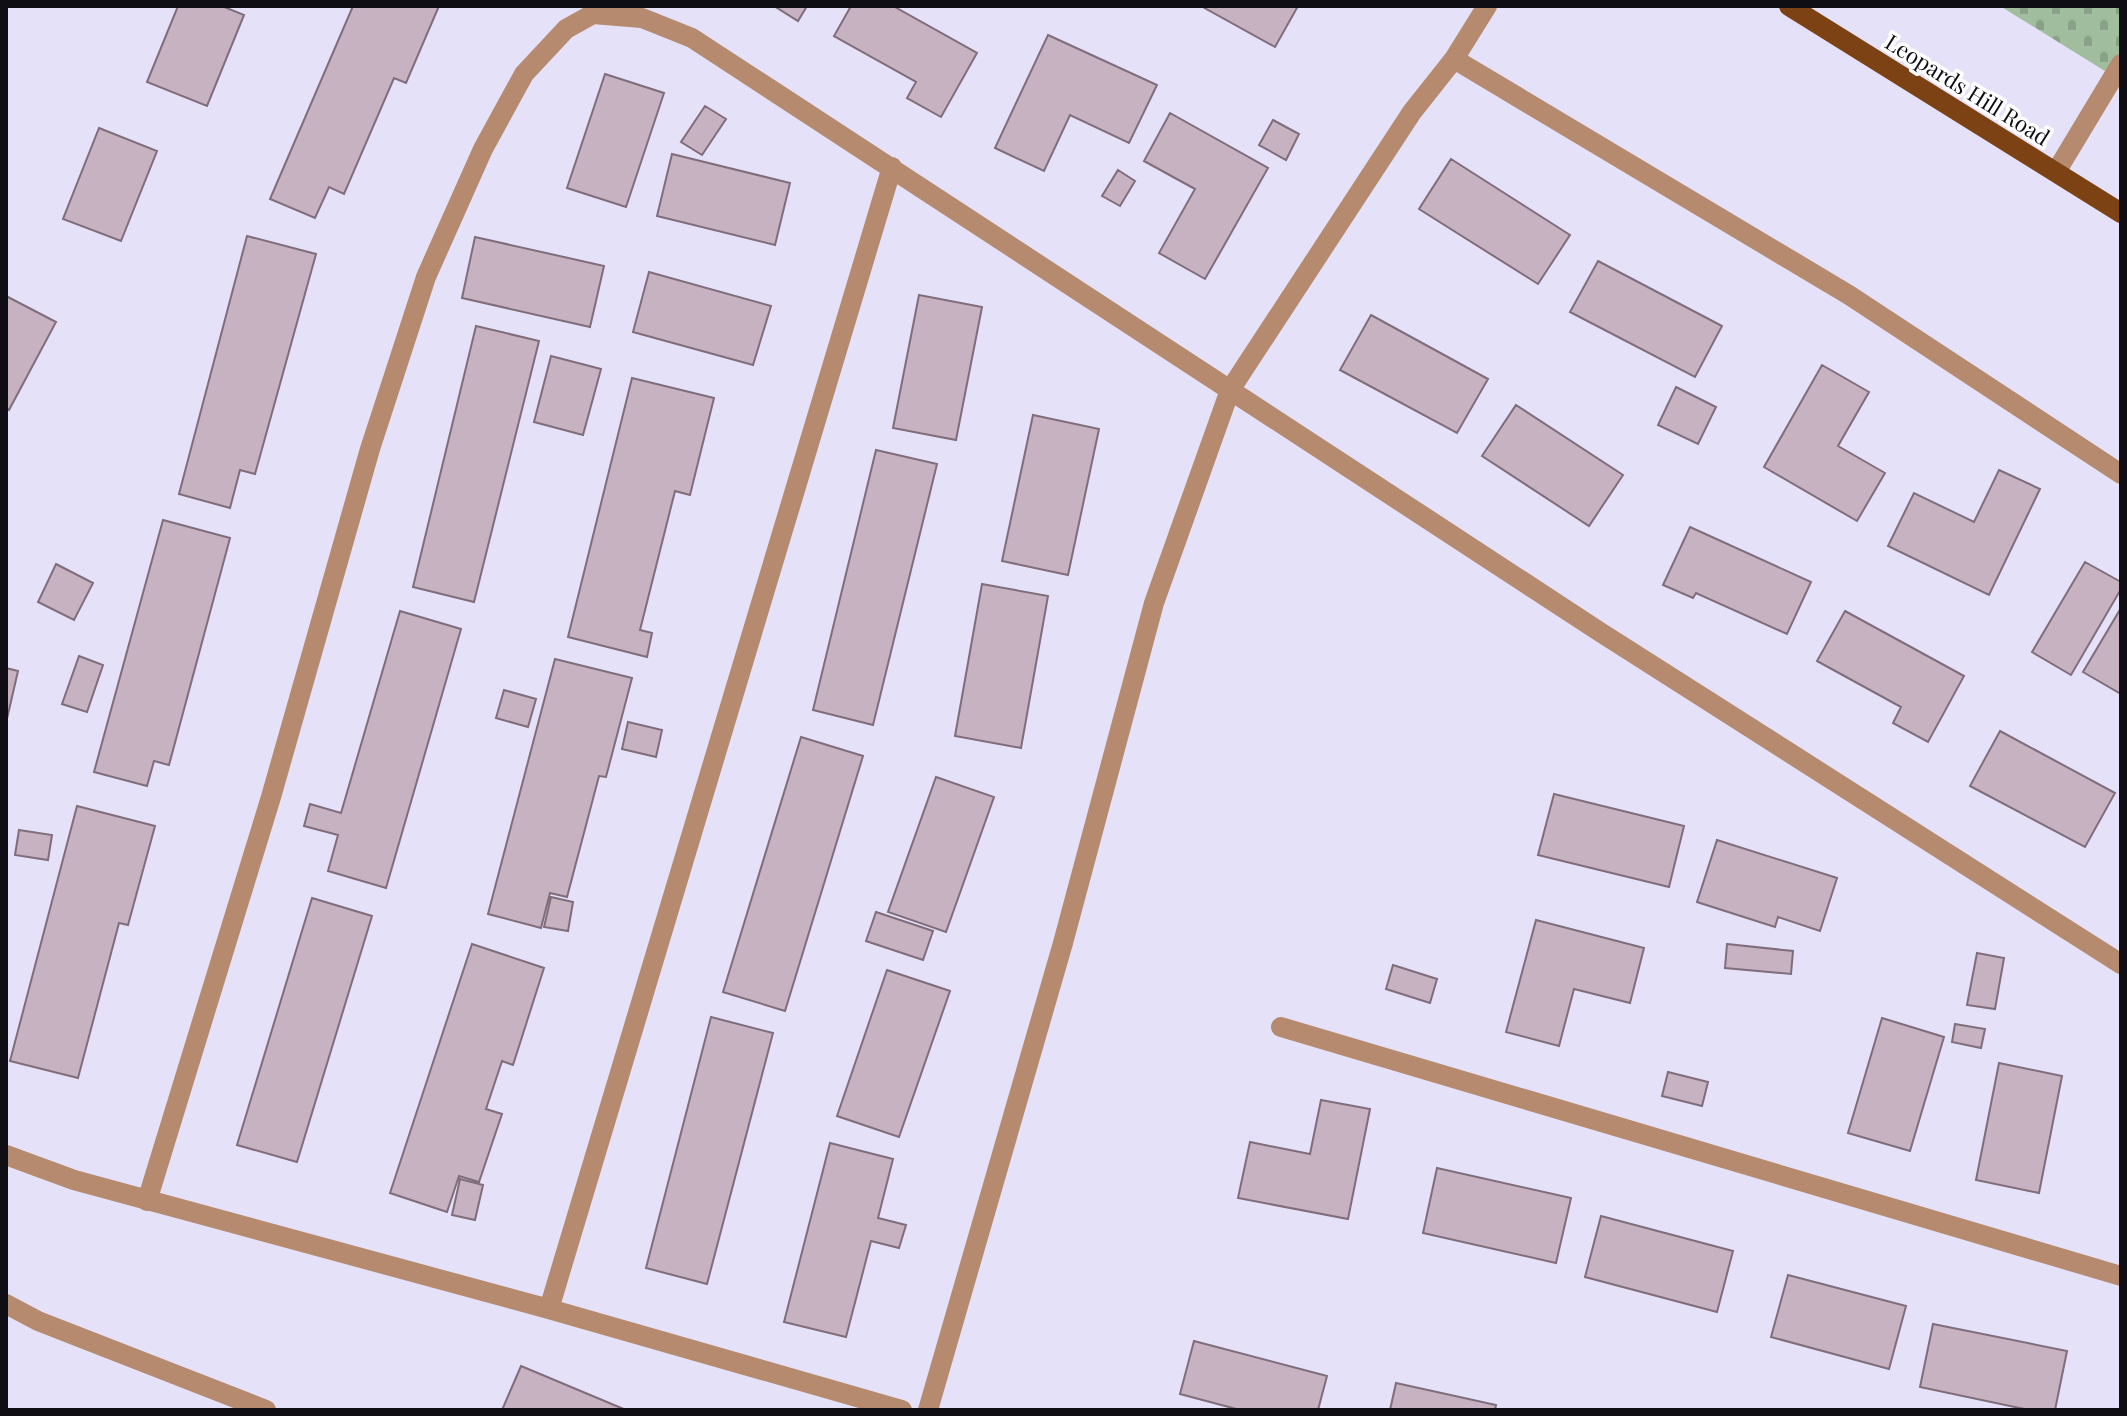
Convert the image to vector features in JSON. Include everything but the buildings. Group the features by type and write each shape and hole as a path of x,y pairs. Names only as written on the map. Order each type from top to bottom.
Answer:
{"main road":[{"name":"Leopards Hill Road","path":"1789,6 2121,213"}],"street":[{"path":"928,1410 1063,943 1154,603 1230,390 1412,112 1454,59 1487,6"},
{"path":"147,1201 271,797 370,449 426,277 483,149 524,74 566,29 593,14 642,18 692,38 1600,632 2121,964"},
{"path":"1454,59 1849,295 2121,474"},
{"path":"2056,172 2121,64"},
{"path":"549,1309 892,167"},
{"path":"1281,1027 2121,1276"},
{"path":"6,1155 74,1180 147,1201 549,1309 902,1410"},
{"path":"6,1304 38,1321 266,1410"}],"green space":[{"path":"2000,6 2121,6 2121,81"}]}
